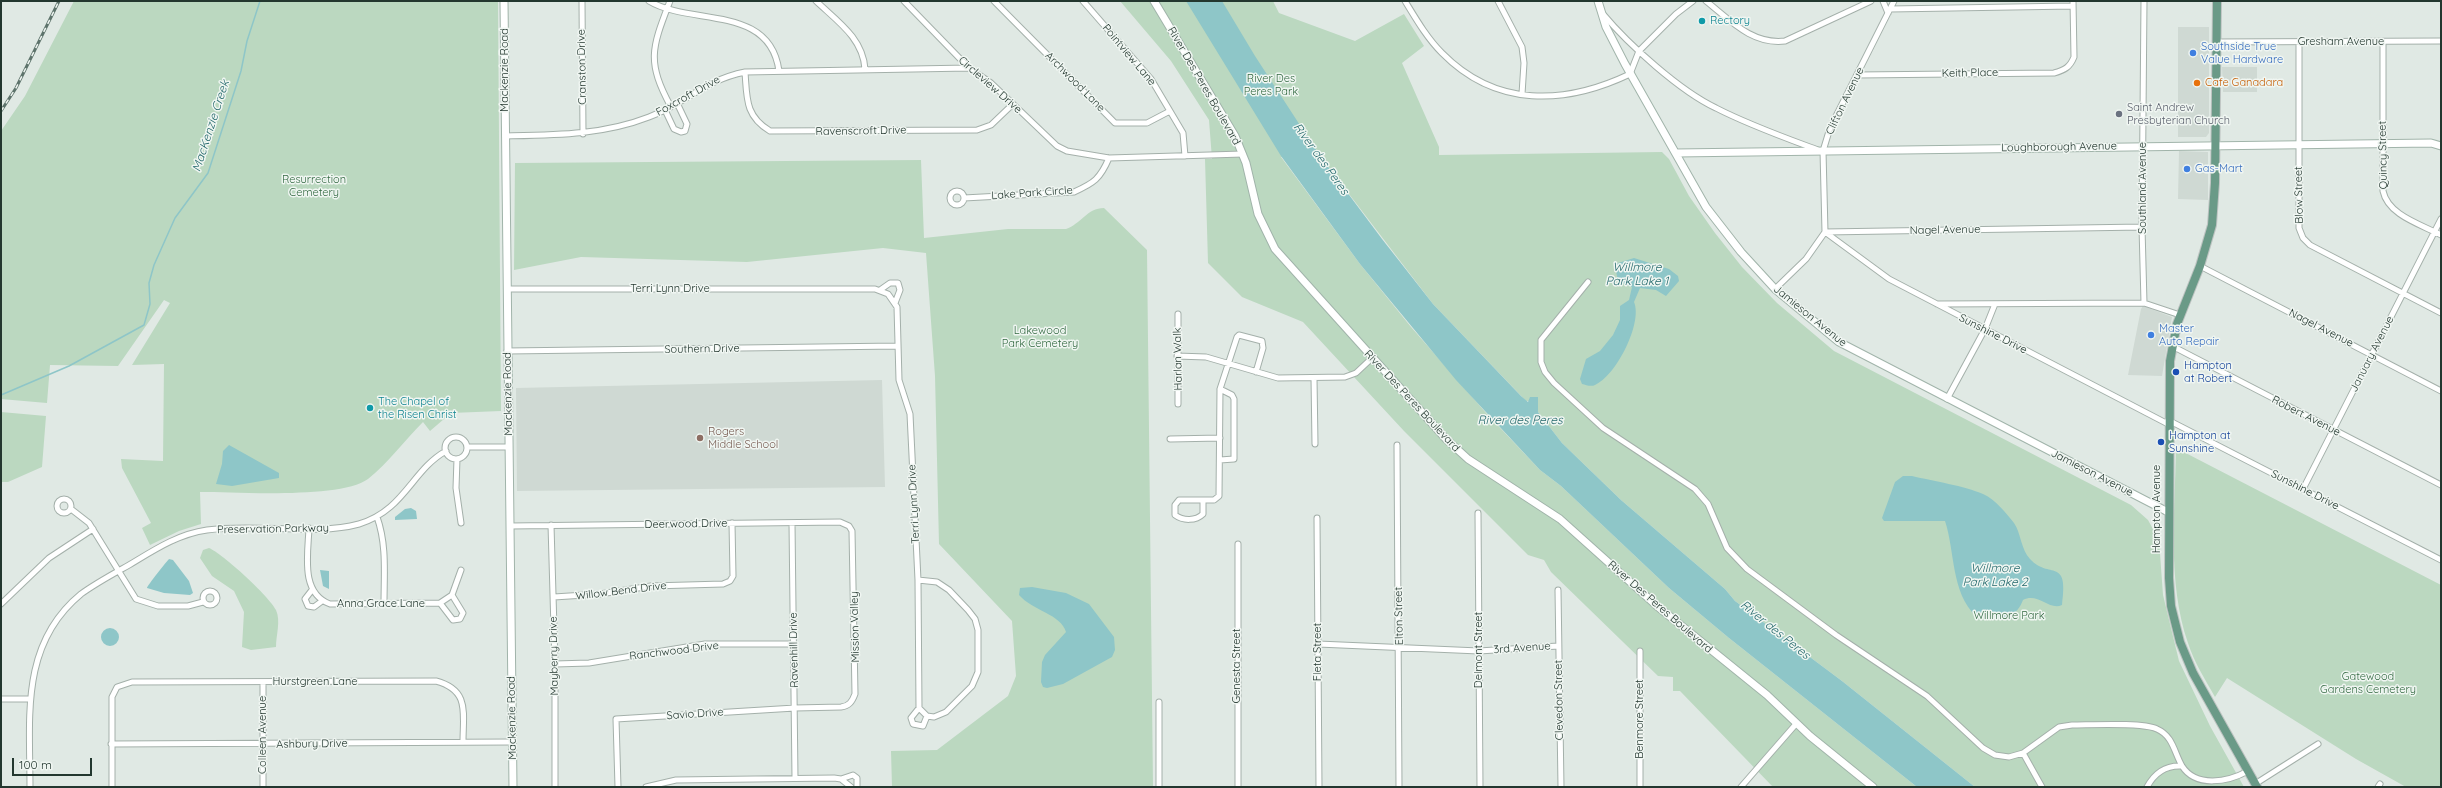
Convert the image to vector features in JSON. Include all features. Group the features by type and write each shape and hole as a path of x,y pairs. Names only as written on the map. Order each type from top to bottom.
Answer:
{"main road":[{"name":"Mackenzie Road","path":"504,1 513,787"},
{"name":"River Des Peres Boulevard","path":"1154,1 1229,123 1243,154 1258,214 1275,249 1372,358 1460,453 1560,519 1630,582 1758,688 1796,724 1873,787"},
{"name":"Jamieson Avenue","path":"1598,1 1606,27 1630,74 1706,207 1741,252 1775,289 1838,342 2168,512"},
{"name":"Hampton Avenue","path":"2217,1 2216,146 2212,225 2200,266 2180,315 2172,346 2168,422 2170,591 2174,620 2180,642 2193,673 2256,785"},
{"name":"Loughborough Avenue","path":"1676,153 2382,143 2431,143 2441,146"}],"street":[{"name":"Cranston Drive","path":"582,1 583,134"},
{"path":"649,1 667,10 729,19 742,24 756,32 767,42 775,53 779,71"},
{"path":"670,1 655,47 654,60 657,80 671,107"},
{"path":"816,1 854,37 864,55 865,70"},
{"name":"Circleview Drive","path":"904,1 969,68 991,83 1057,146 1067,151 1109,158"},
{"name":"Archwood Lane","path":"994,1 1115,123 1146,124 1170,110"},
{"name":"Pointview Lane","path":"1083,1 1151,79 1183,132 1185,156"},
{"path":"1405,1 1422,29 1442,53 1468,74 1496,88 1522,94 1552,97 1580,94 1607,86 1630,74 1639,50 1676,14 1693,1"},
{"path":"1498,1 1522,47 1524,63 1522,94"},
{"path":"1706,1 1746,33 1774,42 1785,41 1871,1"},
{"path":"1883,1 1889,11 2073,4"},
{"name":"Clifton Avenue","path":"1824,232 1823,151 1830,128 1894,1"},
{"name":"Southland Avenue","path":"2144,1 2142,227 2144,303"},
{"name":"Keith Place","path":"1857,75 2054,73 2065,70 2071,64 2074,57 2073,4"},
{"path":"1603,14 1639,50 1671,78 1714,108 1773,134 1823,151"},
{"name":"Gresham Avenue","path":"2217,42 2441,41"},
{"name":"Blow Street","path":"2299,42 2299,228 2303,238 2310,245 2441,313"},
{"name":"Quincy Street","path":"2383,42 2382,143 2384,200 2391,209 2441,235"},
{"name":"Foxcroft Drive","path":"505,136 583,134 630,123 665,110 724,76 745,72 969,68"},
{"name":"Ravenscroft Drive","path":"745,72 748,105 752,116 760,125 770,131 977,130 991,125 1013,104"},
{"path":"665,110 674,129 681,132 685,131 687,124 677,103"},
{"path":"1109,158 1243,154"},
{"name":"Lake Park Circle","path":"964,198 1074,192 1089,185 1101,176 1109,158"},
{"name":"January Avenue","path":"2302,489 2441,219"},
{"name":"Nagel Avenue","path":"1824,232 2142,227"},
{"path":"1775,289 1806,259 1824,232"},
{"name":"Sunshine Drive","path":"1824,232 1889,279 1936,304 2441,560"},
{"name":"Nagel Avenue","path":"2200,266 2441,391"},
{"path":"1588,282 1560,313 1541,340 1541,362 1545,372 1554,383 1603,428 1696,489 1710,509 1727,548 1747,569 1836,635 1927,696 1983,748 1995,755 2009,756 2023,753 2059,727 2072,725 2151,726 2165,734 2172,742 2182,766 2195,778 2208,782 2221,781 2248,771"},
{"name":"Terri Lynn Drive","path":"507,289 880,290 890,283 898,283 900,290 895,302 897,307 899,380 910,414 918,580 919,708 911,718 913,724 923,726 927,716"},
{"path":"880,290 888,294 895,302"},
{"path":"1936,304 2144,303 2180,315"},
{"path":"1947,399 1984,329 1995,304"},
{"name":"Harlan Walk","path":"1178,314 1178,404"},
{"path":"1203,501 1203,514 1198,518 1181,519 1175,515 1175,505 1179,500 1214,500 1219,496 1220,389 1236,337 1243,334 1262,341 1263,344 1256,372"},
{"name":"Southern Drive","path":"507,351 898,346"},
{"name":"Robert Avenue","path":"2172,346 2441,485"},
{"path":"1177,356 1206,357 1278,378 1345,378 1356,373 1372,358"},
{"path":"1314,378 1315,444"},
{"path":"1220,389 1232,395 1234,399 1234,459 1220,460"},
{"name":"Preservation Parkway","path":"30,787 29,699 36,662 54,624 81,595 118,571 187,534 233,528 335,528 359,524 377,517 394,504 435,458 446,451 448,441 455,438 464,441 467,447 509,447"},
{"path":"1170,439 1220,438"},
{"name":"Elton Street","path":"1397,445 1399,787"},
{"path":"446,451 450,457 457,459 464,456 467,447"},
{"path":"457,459 456,488 461,523"},
{"path":"71,509 84,517 93,529 133,596 148,604 188,606 203,602"},
{"name":"Delmont Street","path":"1478,513 1480,787"},
{"path":"377,517 383,533 384,604"},
{"name":"Fleta Street","path":"1317,518 1319,787"},
{"name":"Ravenhill Drive","path":"792,522 795,778"},
{"name":"Deerwood Drive","path":"510,526 840,522 849,526 854,538"},
{"name":"Willow Bend Drive","path":"554,597 600,594 651,586 723,584 730,581 733,576 732,523"},
{"name":"Mayberry Drive","path":"551,525 554,597 555,787"},
{"name":"Anna Grace Lane","path":"309,528 308,574 312,590 322,601 339,605 440,603 452,594 463,613 460,619 452,620 440,603"},
{"path":"1,604 49,558 93,529"},
{"name":"Mission Valley","path":"841,708 848,706 856,694 854,538"},
{"name":"Genesta Street","path":"1238,544 1238,787"},
{"path":"452,594 461,570"},
{"path":"918,580 937,582 949,590 975,619 978,630 978,672 972,686 946,712 934,717 927,716 919,708"},
{"name":"Anna Grace Lane","path":"312,590 305,599 308,606 314,607 322,601"},
{"name":"Clevedon Street","path":"1558,590 1560,787"},
{"name":"Ranchwood Drive","path":"555,664 589,663 705,644 794,644"},
{"name":"3rd Avenue","path":"1318,644 1479,651 1558,646"},
{"name":"Benmore Street","path":"1640,651 1640,787"},
{"name":"Hurstgreen Lane","path":"111,744 112,697 117,686 132,682 436,681 449,684 459,693 464,708 463,742"},
{"name":"Colleen Avenue","path":"263,682 263,787"},
{"path":"1,699 29,699"},
{"path":"1159,702 1159,787"},
{"name":"Savio Drive","path":"618,787 616,719 795,708 841,708"},
{"path":"1741,787 1796,724"},
{"name":"Ashbury Drive","path":"111,744 512,742"},
{"path":"111,744 112,787"},
{"path":"2256,785 2318,744"},
{"path":"2023,753 2042,787"},
{"path":"2147,787 2158,772 2171,766 2182,766"},
{"path":"646,787 666,785 676,780 795,778 841,779 853,775 857,778 857,787"},
{"path":"841,779 851,787"}],"shaded area":[{"path":"2178,27 2209,27 2209,133 2206,137 2178,137"},
{"path":"2222,67 2257,67 2257,92 2223,92"},
{"path":"2179,151 2208,152 2208,200 2178,199"},
{"path":"2143,306 2172,317 2162,376 2128,375 2141,309"},
{"name":"Rogers Middle School","path":"882,380 885,487 517,491 516,388"}],"green space":[{"name":"Resurrection Cemetery","path":"74,1 498,1 501,411 451,413 430,431 423,422 375,473 368,479 355,485 313,492 200,492 201,524 179,531 150,545 142,528 151,523 122,468 121,459 163,461 164,364 132,365 170,303 164,300 118,366 50,365 47,403 1,399 1,131 25,96"},
{"name":"Willmore Park","path":"1120,1 1273,1 1279,13 1355,41 1404,14 1424,46 1402,63 1439,147 1439,155 1662,152 1669,159 1689,196 1715,233 1742,267 1777,303 1834,351 2131,505 2148,520 2159,540 2163,595 2179,661 2210,726 2244,787 1975,787 1842,681 1735,601 1725,589 1621,500 1562,443 1538,412 1538,397 1531,397 1530,401 1526,401 1433,304 1320,156 1281,157 1360,264 1411,327 1487,414 1540,470 1561,486 1669,588 1729,638 1917,787 1773,787 1680,691 1673,691 1673,677 1658,676 1551,572 1544,560 1528,555 1404,431 1303,322 1242,297 1208,263 1205,159 1212,159 1209,120 1171,61"},
{"name":"Lakewood Park Cemetery","path":"921,160 924,238 1008,229 1066,229 1076,224 1088,213 1104,208 1147,250 1153,787 892,787 891,751 937,750 1008,696 1016,676 1012,621 939,544 935,376 926,253 883,248 747,262 581,257 514,270 515,163"},
{"path":"1,412 46,416 42,467 8,482 1,482"},
{"name":"Gatewood Gardens Cemetery","path":"2176,448 2441,585 2441,787 2406,787 2356,759 2227,678 2215,697 2190,650 2181,620 2177,596 2174,547"},
{"path":"209,548 234,566 256,586 272,604 276,610 278,619 276,647 251,650 242,647 244,612 234,591 212,576 200,558 203,550"}],"water":[{"name":"River des Peres","path":"1186,1 1222,1 1255,56 1320,156 1382,239 1433,304 1521,396 1528,402 1530,397 1538,397 1538,412 1562,443 1621,500 1725,589 1735,601 1842,681 1975,787 1917,787 1729,638 1669,588 1561,486 1540,470 1456,380 1360,264 1281,156"},
{"name":"Willmore Park Lake 1","path":"1634,258 1669,269 1678,276 1679,281 1666,296 1656,290 1640,288 1634,302 1636,311 1635,323 1626,348 1619,360 1603,380 1593,386 1582,384 1580,379 1586,359 1600,351 1613,335 1620,320 1620,306 1629,300 1632,287 1618,281 1615,266 1618,263"},
{"path":"229,445 279,473 279,478 232,486 216,484 222,464 223,451"},
{"name":"Willmore Park Lake 2","path":"1903,476 1912,476 1958,486 1976,491 1992,499 2014,523 2025,551 2030,559 2037,565 2060,574 2063,580 2062,605 2053,606 2034,598 2028,598 2023,600 2015,612 2010,615 2004,617 1976,616 1968,607 1958,584 1945,521 1884,521 1882,518 1895,482"},
{"path":"411,508 416,511 417,519 395,520 395,517 405,509"},
{"path":"169,559 173,560 189,581 193,593 190,595 164,593 147,588 153,578"},
{"path":"320,570 329,571 329,589 323,586"},
{"path":"1032,587 1066,593 1089,604 1114,637 1115,650 1112,657 1063,684 1047,688 1043,687 1041,682 1042,662 1045,655 1066,632 1059,621 1032,605 1019,595 1020,588"},
{"path":"110,628 116,631 119,637 116,643 110,646 104,643 101,637 104,631"}],"waterway":[{"name":"MacKenzie Creek","path":"1,395 69,366 144,325 150,304 149,283 154,265 175,218 208,173 241,71 247,41 260,1"}],"railway":[{"path":"1,111 16,88 59,1"}],"place":[{"name":"Rectory","path":"1702,21"},
{"name":"Southside True Value Hardware","path":"2193,53"},
{"name":"Cafe Ganadara","path":"2197,83"},
{"name":"Saint Andrew Presbyterian Church","path":"2119,114"},
{"name":"Gas-Mart","path":"2187,169"},
{"name":"Master Auto Repair","path":"2151,335"},
{"name":"Hampton at Robert","path":"2176,372"},
{"name":"The Chapel of the Risen Christ","path":"370,408"},
{"name":"Rogers Middle School","path":"700,438"},
{"name":"Hampton at Sunshine","path":"2161,442"}],"park label":[{"name":"River Des Peres Park","path":"1271,85"}]}
